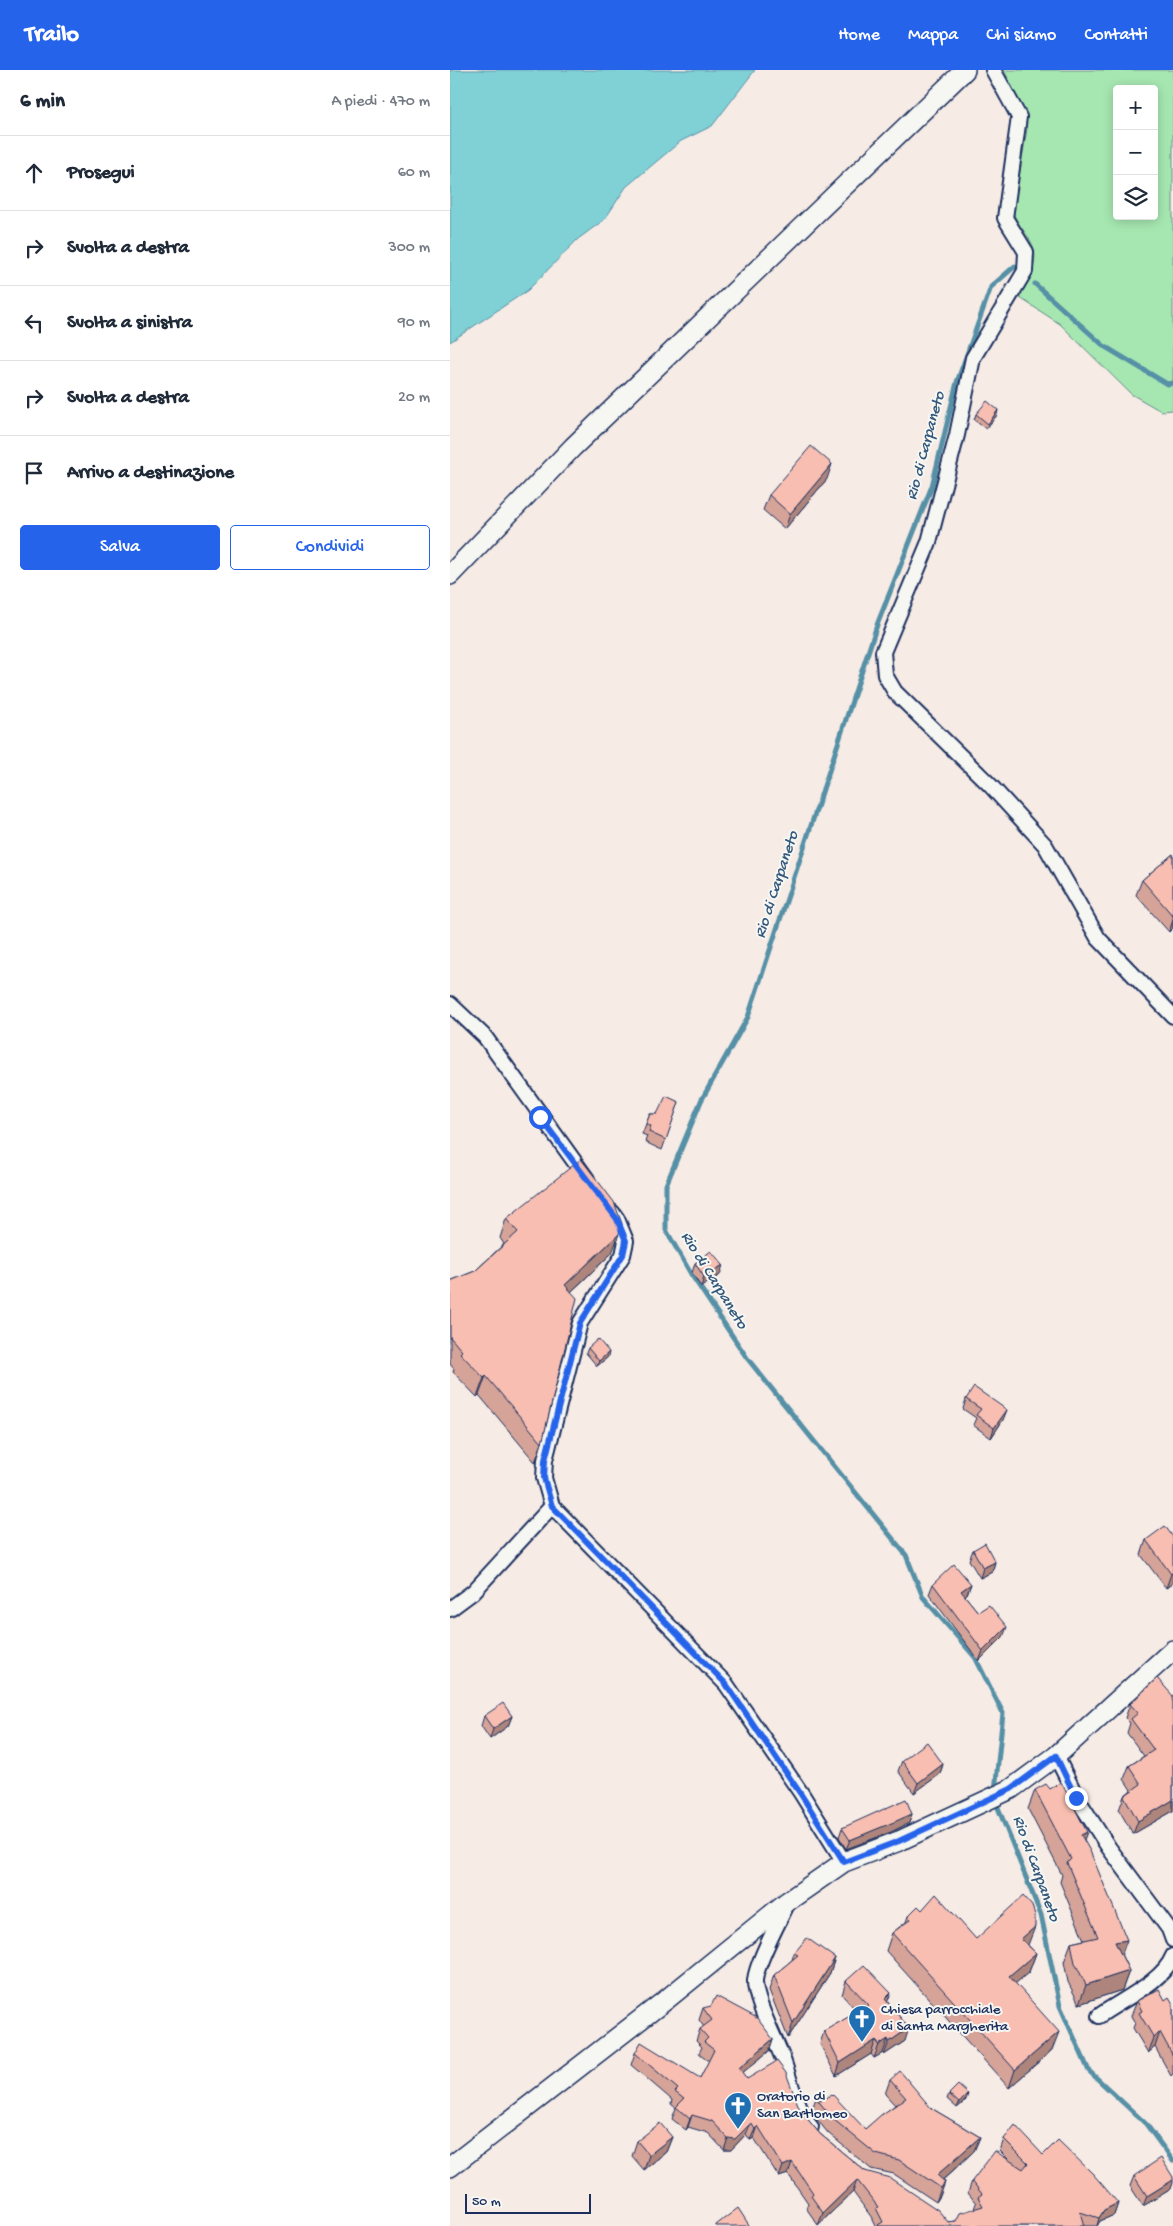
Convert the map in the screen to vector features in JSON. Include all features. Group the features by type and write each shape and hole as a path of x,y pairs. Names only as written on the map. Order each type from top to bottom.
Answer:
{"main road":[{"path":"450,575 573,447 964,70"},
{"path":"450,2167 660,2005 788,1902 844,1862 899,1841 1011,1789 1056,1756 1173,1650"}],"street":[{"path":"993,70 1019,117 1005,218 1026,252 1025,271 973,358 957,434 929,542 883,652 885,675 895,692 990,785 1045,845 1098,938 1173,1016"},
{"path":"450,1004 485,1037 594,1188"},
{"path":"605,1203 617,1219 626,1241 623,1255 580,1323 545,1460 544,1478 552,1506 726,1684 844,1862"},
{"path":"450,1610 473,1592 552,1506"},
{"path":"1056,1756 1076,1798 1109,1848 1169,1929 1173,1940"},
{"path":"788,1902 761,1962 755,1982 764,2016 781,2054 795,2097 808,2124 820,2136"},
{"path":"1099,2016 1160,1975 1173,1956"}],"green space":[{"path":"1004,70 1173,70 1173,410 1161,411 1131,394 1060,324 1017,296 1032,270 1035,256 1031,242 1013,212 1027,129 1021,105"}],"water":[{"path":"450,70 755,70 712,126 681,141 626,187 605,219 578,239 528,290 450,342"}],"building":[{"path":"987,401 998,410 988,424 976,414"},
{"path":"811,446 832,464 790,514 769,495"},
{"path":"1173,854 1173,916 1142,880"},
{"path":"666,1096 679,1102 666,1140 649,1132 651,1126 646,1124 650,1114 657,1114"},
{"path":"581,1159 614,1202 622,1224 619,1234 565,1285 577,1298 542,1443 486,1376 484,1378 460,1353 462,1351 450,1337 450,1281 475,1271 518,1232 506,1219"},
{"path":"711,1251 723,1265 704,1277 695,1263"},
{"path":"598,1339 609,1352 599,1361 588,1348"},
{"path":"974,1387 1007,1410 994,1428 976,1415 981,1409 966,1399"},
{"path":"1165,1526 1173,1537 1173,1572 1171,1574 1146,1540"},
{"path":"985,1543 995,1562 983,1568 973,1550"},
{"path":"954,1564 971,1584 961,1591 978,1612 989,1605 1007,1627 983,1651 933,1584"},
{"path":"1157,1678 1173,1696 1173,1800 1138,1821 1124,1796 1141,1784 1129,1766 1154,1750 1131,1719 1138,1713 1130,1704"},
{"path":"503,1703 512,1716 493,1729 484,1716"},
{"path":"927,1742 943,1764 918,1783 902,1761"},
{"path":"1061,1782 1087,1832 1081,1835 1090,1851 1127,1940 1115,1942 1129,1971 1086,1985 1075,1963 1071,1943 1098,1937 1067,1863 1071,1859 1035,1790 1046,1784 1050,1789"},
{"path":"906,1799 912,1814 850,1840 842,1828"},
{"path":"936,1894 976,1939 1023,1896 1032,1906 1035,1915 1035,1927 1021,1939 1036,1953 1009,1976 1059,2032 1015,2070 892,1933 911,1919 908,1916 918,1906 922,1910"},
{"path":"807,1938 835,1958 793,2023 774,1975 798,1955 794,1953"},
{"path":"864,1965 891,1993 885,1999 909,2028 889,2042 888,2039 879,2045 876,2040 840,2063 824,2031 869,2005 846,1981"},
{"path":"1159,1989 1165,2000 1169,1997 1173,2004 1173,2056 1160,2032 1154,2038 1139,2013 1142,2011 1137,2001"},
{"path":"716,1996 757,2018 773,2039 739,2068 747,2079 777,2061 786,2073 800,2110 820,2134 865,2171 890,2178 938,2210 948,2222 956,2221 960,2213 983,2206 978,2197 982,2194 972,2181 995,2151 1023,2169 1028,2163 1004,2139 1015,2125 1043,2155 1058,2140 1093,2174 1118,2203 1104,2210 1099,2218 1080,2212 1084,2226 876,2226 883,2222 876,2208 878,2207 857,2180 823,2213 811,2196 813,2193 792,2162 783,2166 758,2126 755,2129 751,2123 735,2139 728,2138 712,2121 692,2115 690,2119 676,2107 684,2099 675,2092 678,2089 635,2053 641,2042 700,2078 714,2050 704,2042 708,2038 700,2029 712,2020 703,2008 711,2006"},
{"path":"900,2071 931,2108 980,2137 937,2175 945,2182 941,2188 899,2160 876,2154 833,2119 816,2098 821,2101 832,2094 865,2129 881,2115 906,2098 890,2080"},
{"path":"958,2085 968,2094 959,2103 949,2094"},
{"path":"660,2123 672,2137 649,2155 637,2141"},
{"path":"1161,2158 1173,2180 1147,2196 1134,2176"},
{"path":"738,2208 748,2226 716,2226 716,2225"}],"waterway":[{"name":"Rio di Carpaneto","path":"995,1791 1003,1713 975,1657 923,1597 906,1555 747,1358 691,1274 666,1230 666,1185 701,1101 748,1017 877,625 932,486 957,382 991,287 1015,266 1022,272"},
{"name":"Rio di Carpaneto","path":"1035,284 1104,346 1167,384 1173,383"},
{"name":"Rio di Carpaneto","path":"995,1800 1041,1915 1060,2006 1089,2071 1146,2124 1173,2161"}],"place":[{"name":"Chiesa parrocchiale di Santa Margherita","path":"862,2043"},
{"name":"Oratorio di San Bartlomeo","path":"738,2130"}],"route":[{"path":"540,1117 617,1219 626,1241 623,1255 580,1323 545,1460 544,1478 552,1506 726,1684 844,1862 899,1841 1011,1789 1056,1756 1076,1798"}]}
